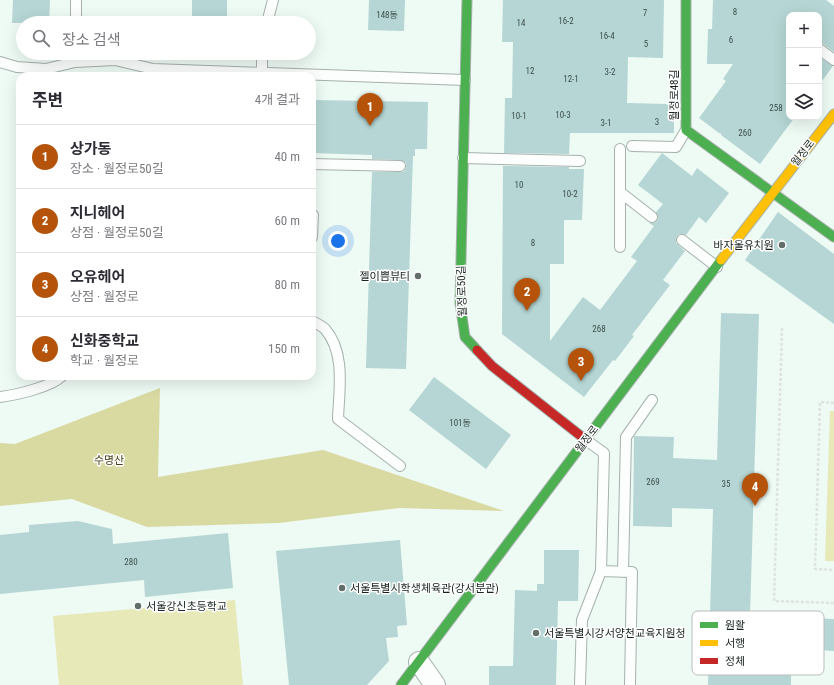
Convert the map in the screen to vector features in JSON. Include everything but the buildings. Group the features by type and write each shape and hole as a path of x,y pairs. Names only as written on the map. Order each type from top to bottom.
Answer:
{"street":[{"name":"월정로50길","path":"467,0 460,302 465,338 492,366 586,440"},
{"name":"월정로48길","path":"686,0 686,130 772,193"},
{"name":"월정로","path":"401,685 772,193 834,114"},
{"path":"772,193 834,237"},
{"path":"419,662 435,685"}],"lane":[{"path":"76,0 76,16"},
{"path":"269,16 274,0"},
{"path":"822,51 834,60"},
{"path":"0,62 17,67 46,69 68,60"},
{"path":"115,60 153,69 218,72"},
{"path":"262,60 262,72"},
{"path":"316,76 466,80"},
{"path":"632,146 676,147 686,130"},
{"path":"620,149 620,247"},
{"path":"463,158 580,161"},
{"path":"316,164 400,166"},
{"path":"620,192 652,217"},
{"path":"682,240 717,267"},
{"path":"316,323 325,329 335,346 339,365 338,419 400,466"},
{"path":"0,397 44,386 57,380"},
{"path":"623,572 626,437 652,400"},
{"path":"580,685 582,620 601,571 604,453 586,440"},
{"path":"601,571 632,572 630,685"}],"path":[{"path":"782,328 774,601 834,603"},
{"path":"834,403 820,402 815,569 834,570"}],"green space":[{"name":"수명산","path":"160,388 158,477 323,450 504,511 399,508 279,523 147,527 72,499 0,506 0,443 15,444"},
{"path":"830,411 834,411 834,561 825,561"},
{"path":"235,600 243,685 59,685 53,616"}],"traffic: fast":[{"path":"467,0 460,303 465,337 477,350"},
{"path":"686,0 686,130 834,237"},
{"path":"401,685 721,260"}],"traffic: slow":[{"path":"721,260 834,114"}],"traffic: jam":[{"path":"477,350 492,366 586,440"}],"place":[{"name":"상가동","path":"370,126"},
{"name":"바자울유치원","path":"782,245"},
{"name":"젤이쁨뷰티","path":"418,276"},
{"name":"지니헤어","path":"527,311"},
{"name":"오유헤어","path":"581,381"},
{"name":"신화중학교","path":"755,506"},
{"name":"서울특별시학생체육관(강서분관)","path":"342,588"},
{"name":"서울강신초등학교","path":"138,606"},
{"name":"서울특별시강서양천교육지원청","path":"536,633"}]}
